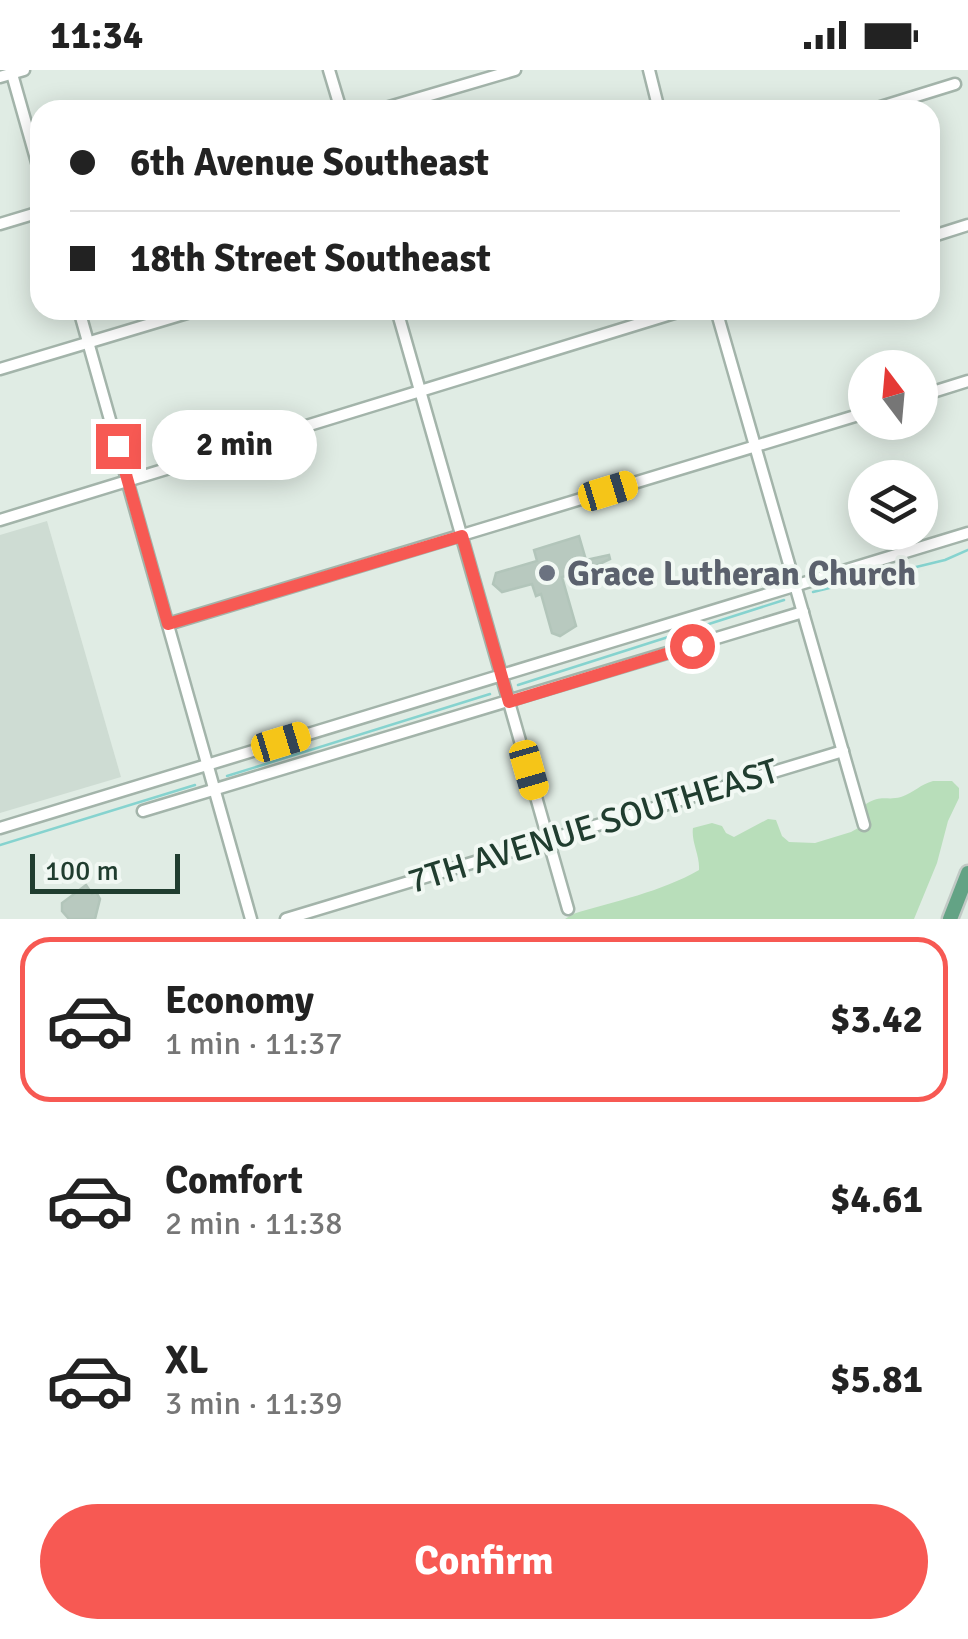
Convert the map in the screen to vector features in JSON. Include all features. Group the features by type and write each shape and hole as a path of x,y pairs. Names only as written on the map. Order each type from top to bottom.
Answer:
{"main road":[{"path":"950,919 968,874"}],"street":[{"path":"24,70 6,76 30,144"},
{"path":"330,70 338,100"},
{"path":"413,100 514,70"},
{"path":"649,70 656,100"},
{"path":"903,100 955,84"},
{"path":"0,224 30,215"},
{"path":"940,233 968,225"},
{"path":"82,320 251,919"},
{"path":"0,369 163,320"},
{"path":"400,320 568,909"},
{"path":"0,520 651,320"},
{"path":"719,320 864,825"},
{"path":"938,390 968,381"},
{"path":"168,624 848,417"},
{"path":"0,828 968,533"},
{"path":"143,812 803,612"},
{"name":"7TH AVENUE SOUTHEAST","path":"286,919 843,750"}],"shaded area":[{"path":"47,521 121,777 0,813 0,535"}],"green space":[{"path":"933,781 952,781 959,788 959,798 914,919 565,919 654,890 699,870 693,828 712,823 734,837 768,819 776,820 789,842 815,843 860,827 866,804 871,801 901,797"}],"building":[{"path":"579,536 586,560 609,555 610,559 562,577 576,626 560,636 552,633 541,594 536,596 532,584 502,592 493,584 496,573 537,561 534,550"},
{"path":"86,885 100,899 95,919 69,919 62,911 62,903"}],"waterway":[{"path":"813,592 945,560 968,550"},
{"path":"518,685 784,600"},
{"path":"227,776 490,694"},
{"path":"0,845 195,785"}],"place":[{"name":"Grace Lutheran Church","path":"547,573"}],"route":[{"path":"118,446 168,624 462,536 509,702 692,646"}]}
